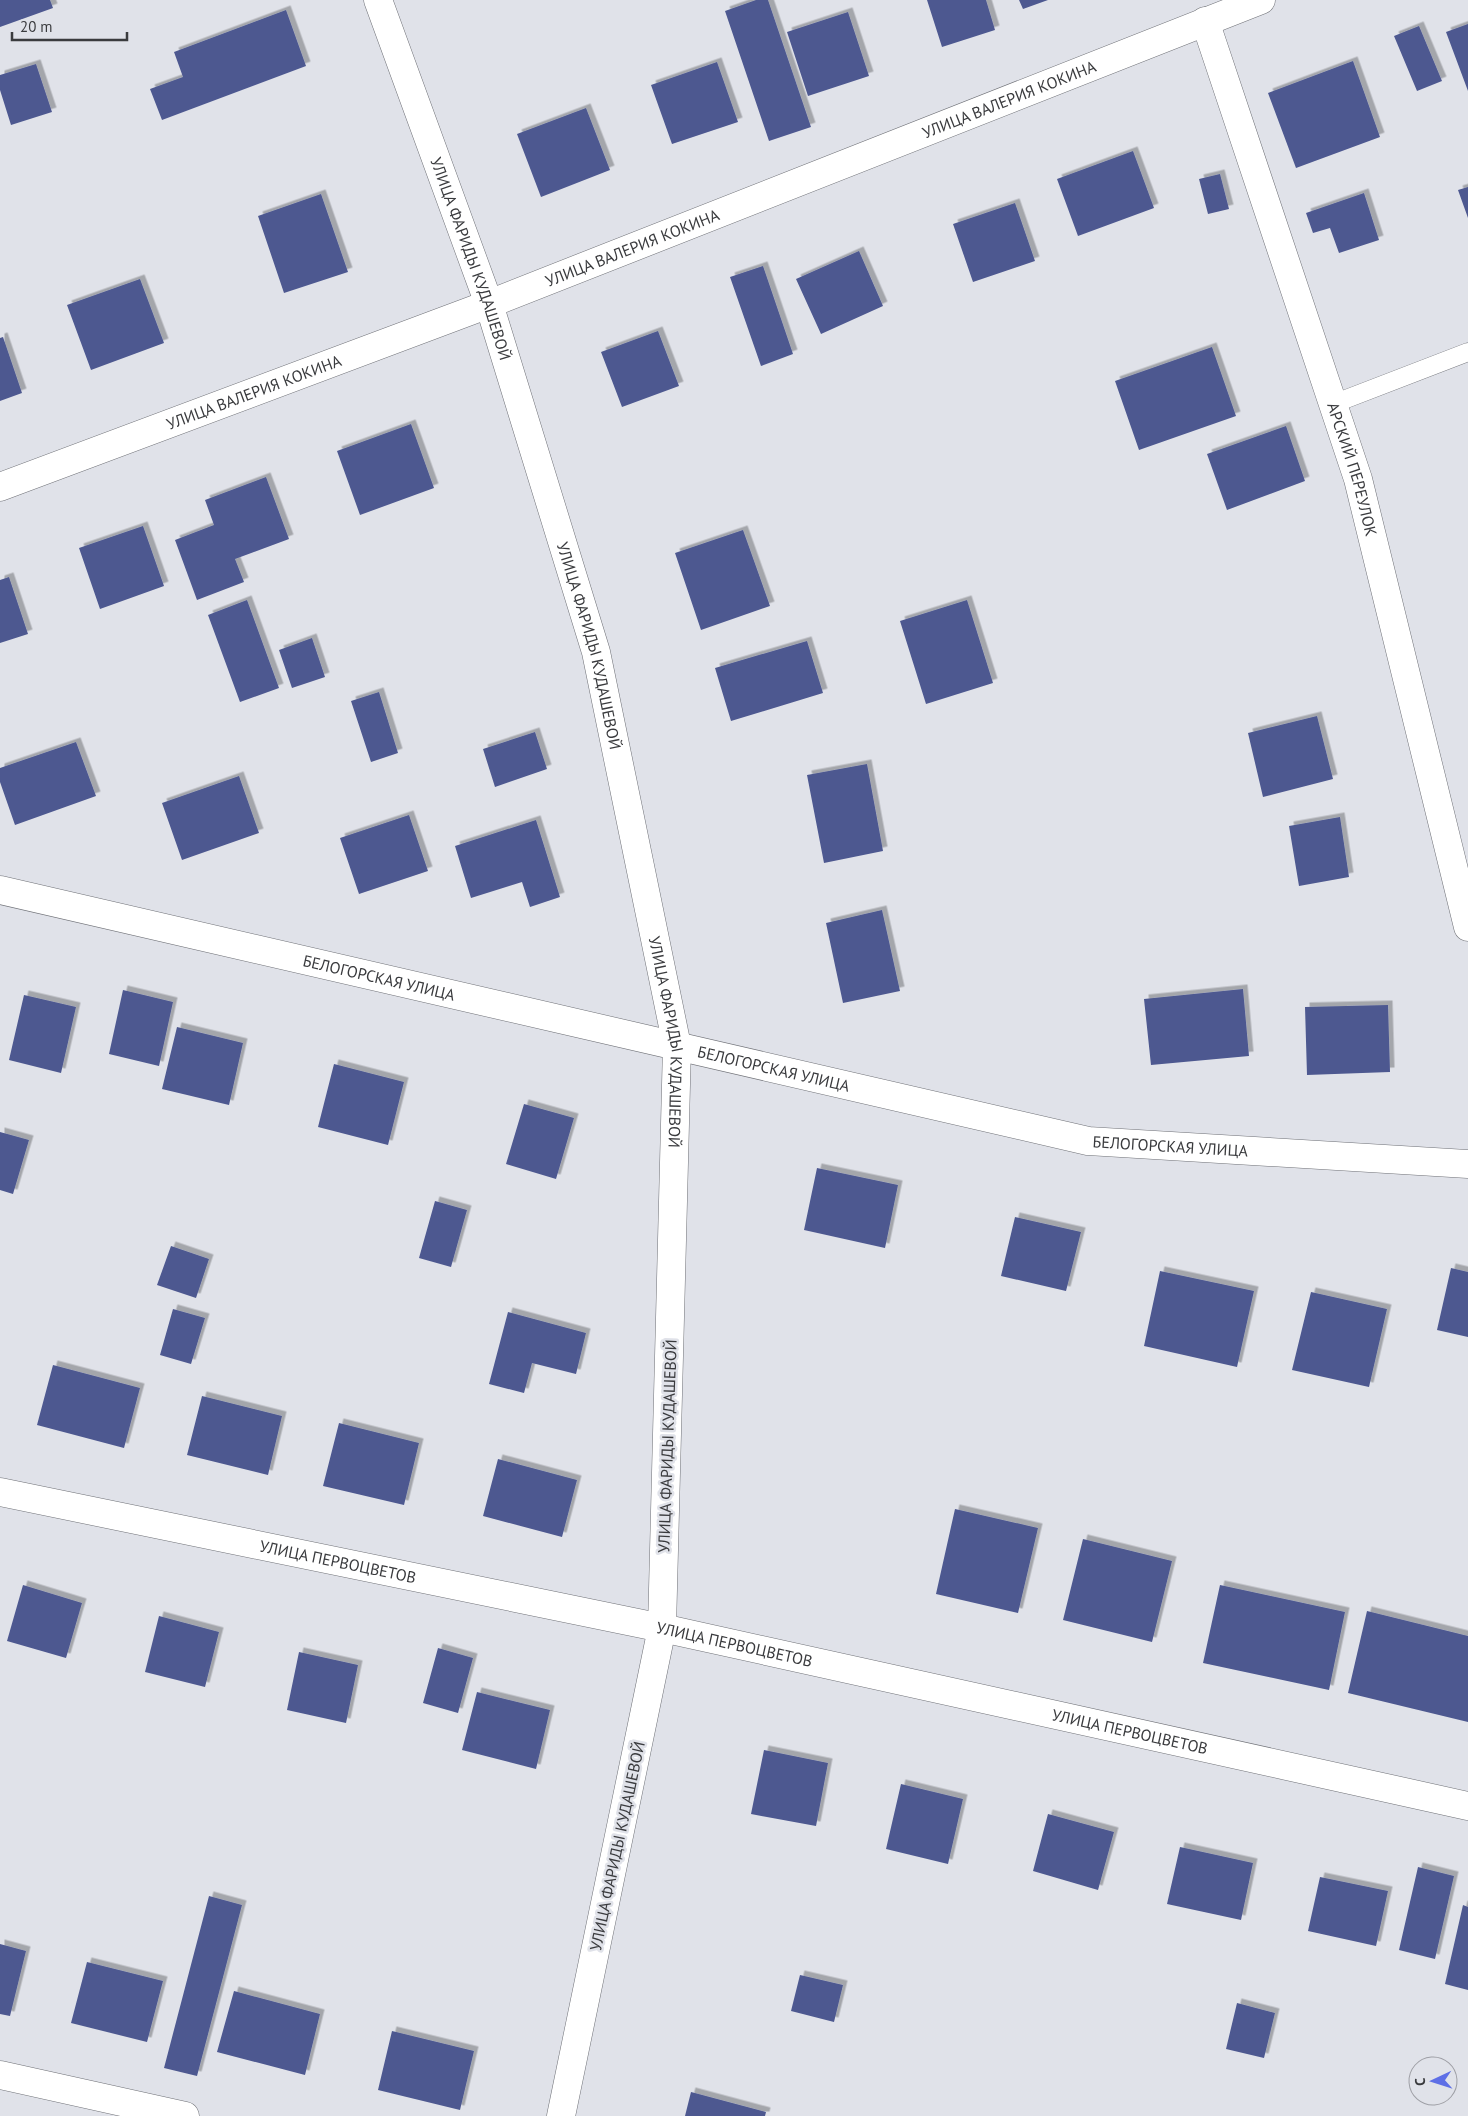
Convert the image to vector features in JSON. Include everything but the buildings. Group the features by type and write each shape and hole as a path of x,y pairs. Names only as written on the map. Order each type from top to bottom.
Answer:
{"street":[{"name":"УЛИЦА ФАРИДЫ КУДАШЕВОЙ","path":"378,0 489,304 596,652 678,1046 662,1628 561,2116"},
{"name":"УЛИЦА ВАЛЕРИЯ КОКИНА","path":"0,487 489,304 1261,0"},
{"name":"АРСКИЙ ПЕРЕУЛОК","path":"1205,21 1358,479 1468,927"},
{"name":"БЕЛОГОРСКАЯ УЛИЦА","path":"0,890 1088,1141 1468,1164"},
{"name":"УЛИЦА ПЕРВОЦВЕТОВ","path":"0,1492 662,1628 1468,1806"},
{"path":"0,2075 184,2116"}],"lane":[{"path":"1333,404 1468,352"}]}
